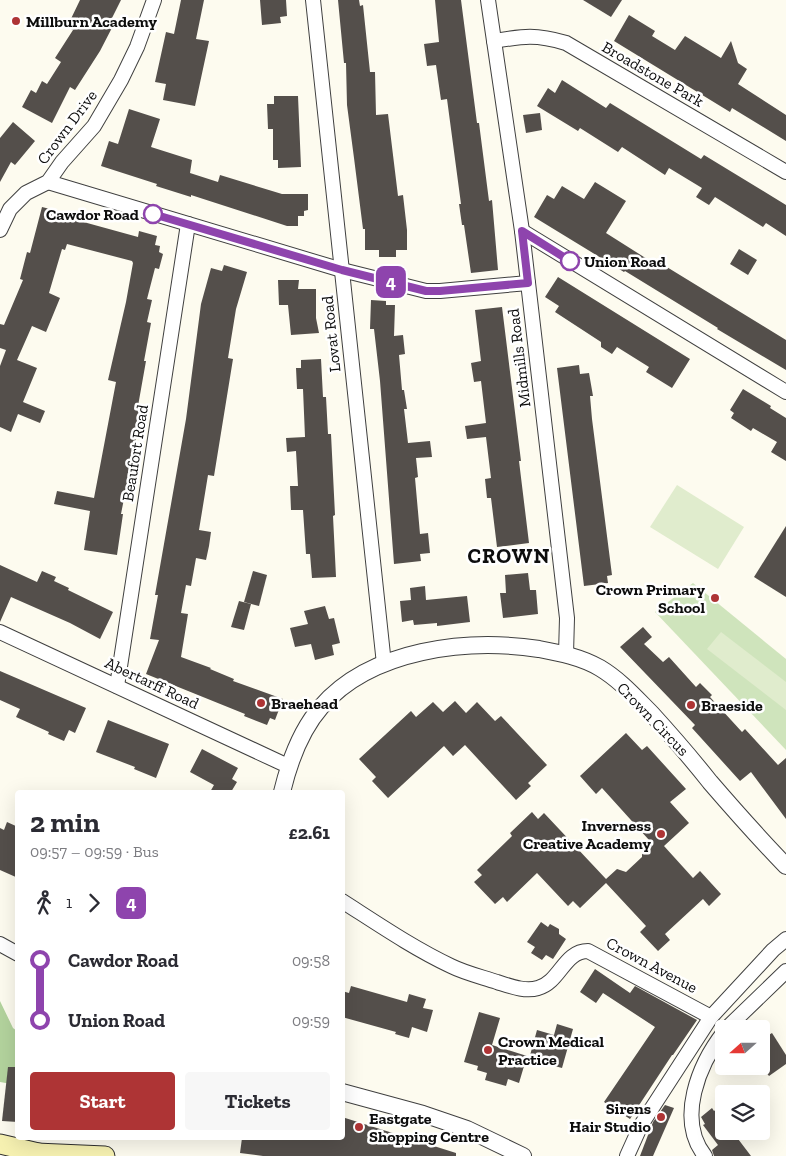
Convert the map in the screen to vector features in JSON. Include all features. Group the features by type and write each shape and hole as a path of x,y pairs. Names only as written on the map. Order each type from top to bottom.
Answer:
{"main road":[{"path":"0,1144 43,1154 105,1156"}],"street":[{"name":"Crown Drive","path":"0,230 10,210 26,193 48,182 62,162 94,126 105,109 137,47 154,0"},
{"name":"Lovat Road","path":"313,0 384,664"},
{"name":"Midmills Road","path":"488,0 522,231 567,618 566,654"},
{"name":"Broadstone Park","path":"494,41 525,36 545,37 566,43 786,172"},
{"path":"48,182 342,270 426,291 528,283"},
{"name":"Beaufort Road","path":"117,686 188,224"},
{"path":"522,231 786,392"},
{"name":"Abertarff Road","path":"0,632 288,766"},
{"name":"Crown Circus","path":"282,790 288,766 303,734 320,707 347,683 384,664 430,650 479,645 520,647 566,654 600,668 627,688 677,741 733,809 786,866"},
{"name":"Crown Avenue","path":"345,903 421,951 472,974 517,988 539,988 550,981 571,957 580,951 588,951 711,1017"},
{"path":"627,1156 641,1125 711,1017 773,950 786,940"},
{"path":"0,944 15,952"},
{"path":"735,1020 786,971"},
{"path":"705,1156 700,1150 693,1130 691,1112 694,1092 706,1059 715,1046"},
{"path":"345,1093 423,1114 467,1129 523,1156"}],"green space":[{"path":"677,485 744,527 718,569 650,527"},
{"path":"693,583 786,659 786,750 655,612"},
{"path":"721,632 786,682 786,710 707,649"},
{"path":"0,1001 15,1030 15,1085 0,1082"}],"building":[{"path":"80,0 121,0 112,18 116,20 100,51 75,90 70,87 52,123 22,107 31,90 36,93 42,81 47,84 61,62 55,58 73,30 67,27"},
{"path":"181,0 204,0 196,39 209,41 195,106 163,100 166,84 155,82 166,32 174,34"},
{"path":"260,0 286,0 287,16 280,17 281,23 262,25"},
{"path":"338,0 359,0 360,6 363,5 370,72 375,72 376,115 388,114 398,196 403,195 407,230 407,250 396,250 396,257 379,257 379,250 365,250 365,229 363,229 347,105 346,63 344,63"},
{"path":"435,0 461,0 489,201 492,200 498,270 471,273 459,204 461,204 447,99 441,100 436,65 427,66 424,44 439,42"},
{"path":"583,0 622,0 611,17"},
{"path":"629,15 655,31 652,36 675,50 685,36 721,58 731,41 738,63 747,69 738,84 786,115 786,141 732,108 730,112 614,41"},
{"path":"562,80 606,108 610,103 701,159 704,155 786,205 786,236 766,223 763,227 715,197 709,205 696,197 702,188 669,168 665,175 622,147 618,152 580,128 578,131 537,106 548,88 555,93"},
{"path":"274,96 298,96 301,167 278,168 278,160 273,160 273,129 268,129 267,104 274,104"},
{"path":"129,109 160,119 151,147 192,160 190,173 218,182 220,175 282,194 308,194 308,210 304,211 304,216 298,216 298,226 287,226 191,195 191,197 101,166 109,141 118,144"},
{"path":"540,113 542,130 526,133 523,115"},
{"path":"13,122 35,141 15,165 11,162 0,182 0,138"},
{"path":"595,182 626,201 606,233 655,264 657,261 786,340 786,370 534,217 547,195 554,199 562,186 584,199"},
{"path":"42,207 70,214 69,218 138,237 139,231 157,236 155,245 160,246 159,252 163,254 159,269 155,268 147,299 152,300 147,322 151,323 138,406 142,407 121,514 123,514 117,555 84,550 90,511 54,504 57,491 94,498 116,382 108,380 126,302 132,261 67,244 65,250 62,249 49,293 60,298 46,332 32,326 17,360 37,368 23,402 45,411 40,423 18,414 11,432 0,427 0,366 6,350 0,348 0,324 4,325 23,280 20,279 27,252 30,253"},
{"path":"739,249 757,260 748,275 730,264"},
{"path":"224,265 247,272 236,309 228,358 233,359 214,476 208,475 199,530 211,532 209,546 206,560 196,558 191,586 186,585 181,613 188,614 181,657 211,668 234,679 233,681 283,699 275,720 270,718 267,725 244,716 245,714 146,674 159,640 150,639 158,595 155,595 186,419 201,304 211,268 222,271"},
{"path":"558,277 690,359 672,388 646,372 649,367 617,347 612,354 601,347 601,342 555,312 559,306 545,297"},
{"path":"278,280 299,280 298,289 316,289 316,318 319,333 291,335 288,305 279,305"},
{"path":"371,300 386,301 386,305 395,305 394,336 403,335 405,354 399,355 402,390 404,390 407,409 404,409 408,443 430,441 432,457 416,458 418,477 415,478 420,534 428,533 430,553 420,554 421,561 394,564 380,381 374,329 370,329"},
{"path":"502,307 529,543 497,547 491,498 487,498 485,479 491,478 486,437 467,439 465,426 486,423 481,381 474,382 471,363 481,361 475,310"},
{"path":"321,359 323,397 326,397 328,434 331,434 336,577 312,578 310,554 306,554 303,510 291,510 290,486 298,486 296,451 287,452 286,438 305,437 303,389 297,389 296,368 301,368 301,360"},
{"path":"579,365 580,374 589,373 593,396 590,396 592,419 612,575 607,576 608,583 584,586 557,368"},
{"path":"743,389 771,406 770,408 786,418 786,461 771,452 777,442 753,428 751,431 731,418 734,413 730,410"},
{"path":"786,526 786,597 754,577"},
{"path":"0,565 37,582 42,571 56,577 54,581 69,588 68,590 113,612 100,639 70,623 11,597 0,622"},
{"path":"253,571 267,575 259,606 244,602"},
{"path":"528,573 530,590 536,590 538,614 503,618 500,593 506,593 505,575"},
{"path":"425,586 426,600 467,596 470,622 437,626 437,623 414,625 413,620 402,622 400,601 411,600 410,588"},
{"path":"239,601 251,604 244,630 231,627"},
{"path":"325,606 329,619 334,618 340,643 332,645 334,655 315,660 311,644 295,647 290,628 308,624 304,611"},
{"path":"643,627 652,637 644,644 663,662 669,657 696,687 700,683 712,695 710,697 742,732 745,729 778,765 786,758 786,819 751,772 740,781 692,728 695,725 620,647"},
{"path":"0,671 86,708 75,733 69,730 64,741 16,717 20,709 0,700"},
{"path":"455,701 466,713 477,702 495,721 501,716 547,765 528,783 531,786 516,800 465,745 453,756 444,746 388,798 372,781 376,777 359,759 411,711 416,717 433,702 443,712"},
{"path":"108,720 169,744 156,778 134,769 135,767 96,752"},
{"name":"Inverness Creative Academy","path":"626,733 642,750 647,746 686,789 670,802 689,823 664,846 693,878 700,871 721,894 709,906 703,899 665,934 670,940 658,951 640,932 646,926 606,883 580,908 573,901 568,906 537,873 507,902 503,897 495,904 474,882 482,875 477,870 512,836 510,833 532,812 538,819 544,813 606,879 617,869 626,872 642,857 642,847 649,840 602,788 596,794 580,776"},
{"path":"202,749 238,768 232,779 237,782 232,790 211,790 214,785 190,772"},
{"path":"7,822 15,826 15,877 0,870 0,828 4,830"},
{"path":"541,922 548,927 550,924 559,929 559,934 566,939 553,959 546,955 542,960 531,953 535,947 527,942"},
{"path":"595,969 630,993 635,986 697,1020 630,1119 604,1102 655,1027 603,993 596,1003 580,992"},
{"path":"351,986 407,1002 409,994 426,999 423,1008 433,1010 427,1032 412,1027 409,1038 395,1034 396,1032 345,1018 345,992 349,993"},
{"name":"Crown Medical Practice","path":"479,1012 500,1018 492,1045 527,1056 519,1083 508,1079 506,1086 485,1080 487,1073 477,1070 478,1066 464,1062"},
{"path":"557,1024 573,1029 562,1068 529,1059 537,1030 554,1035"},
{"path":"772,1033 786,1055 786,1064 769,1076 770,1075 770,1034"},
{"path":"8,1067 15,1067 15,1122 2,1121"},
{"path":"665,1105 674,1108 653,1156 640,1156 653,1122"},
{"path":"712,1108 714,1111 715,1140 739,1140 751,1156 714,1156 712,1150 718,1145 703,1125 705,1124 701,1117"},
{"name":"Eastgate Shopping Centre","path":"345,1118 456,1153 456,1156 263,1156 240,1153 242,1140 345,1140"}],"bus line":[{"name":"4","path":"153,214 342,270 426,291 528,283 522,231 570,261"}],"place":[{"name":"Millburn Academy","path":"16,21"},
{"name":"Cawdor Road","path":"153,214"},
{"name":"Union Road","path":"570,261"},
{"name":"Crown Primary School","path":"715,598"},
{"name":"Braehead","path":"261,703"},
{"name":"Braeside","path":"691,705"},
{"name":"Inverness Creative Academy","path":"661,834"},
{"name":"Crown Medical Practice","path":"488,1050"},
{"name":"Sirens Hair Studio","path":"661,1117"},
{"name":"Eastgate Shopping Centre","path":"359,1127"}],"district":[{"name":"CROWN","path":"509,555"}]}
